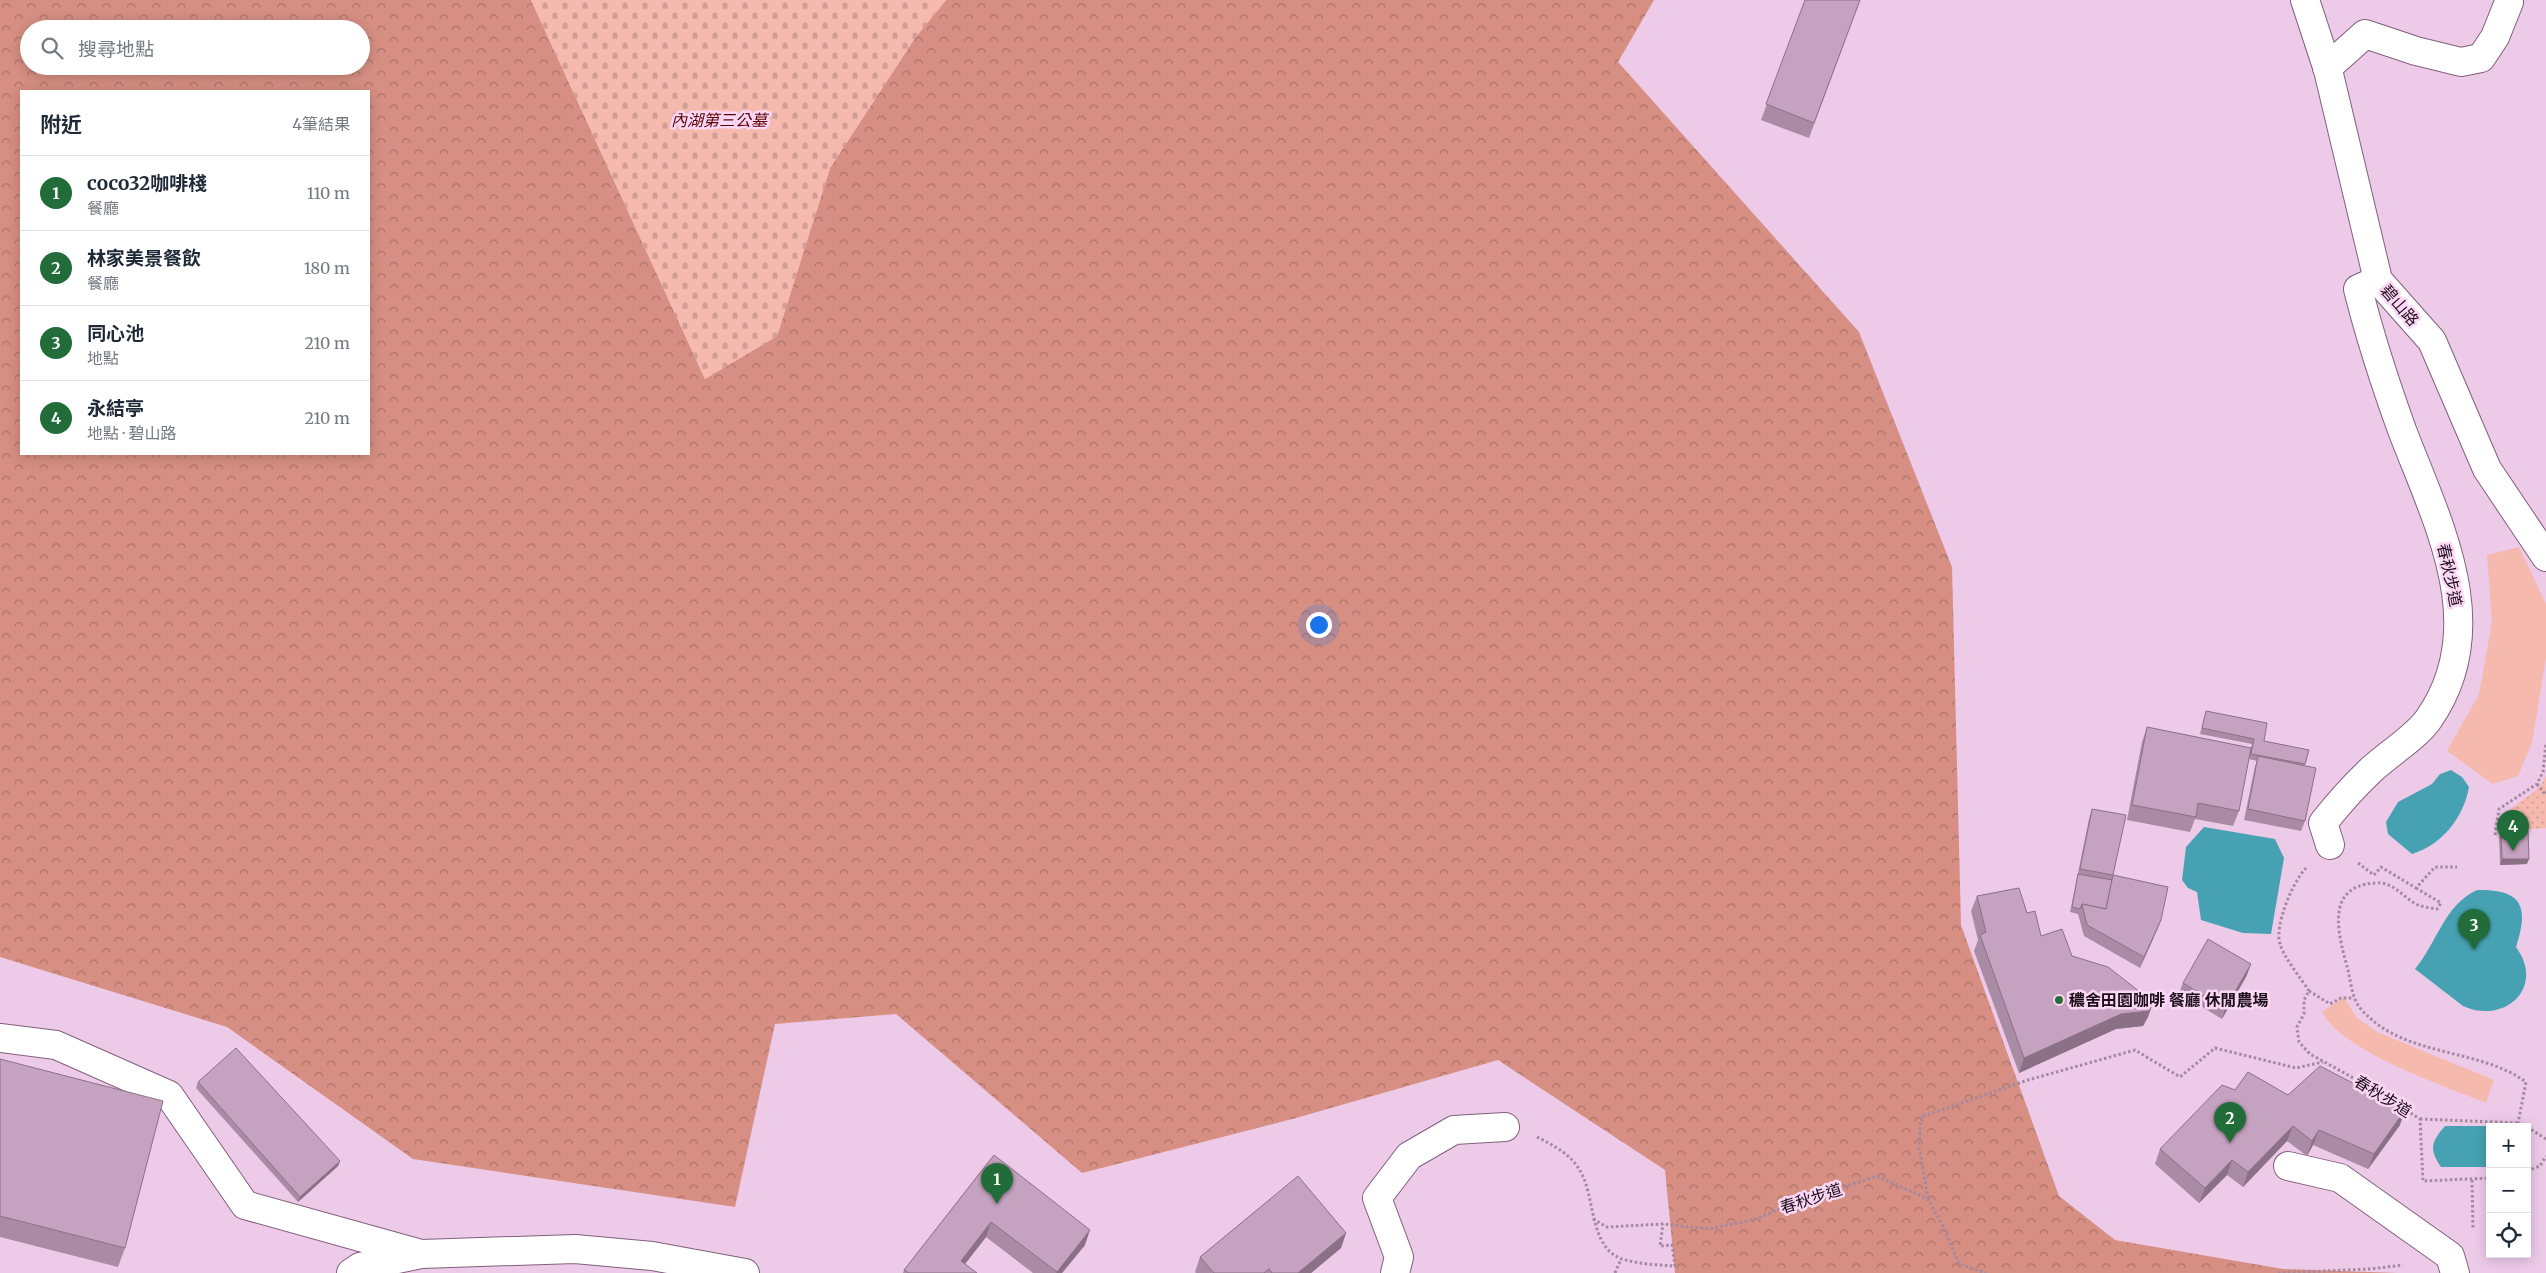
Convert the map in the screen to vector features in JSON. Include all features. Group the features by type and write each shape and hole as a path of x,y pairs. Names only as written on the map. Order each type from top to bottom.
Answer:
{"street":[{"name":"碧山路","path":"2305,0 2327,68 2378,280 2432,341 2487,469 2546,557"},
{"path":"2327,68 2365,34 2416,51 2461,62 2482,58 2495,37 2509,2"},
{"name":"春秋步道","path":"2334,847 2323,823 2348,793 2427,721 2444,693 2458,649 2459,600 2448,552 2373,348 2358,289 2378,280"},
{"path":"0,1038 56,1044 169,1095 245,1205 421,1254"},
{"path":"1395,1273 1399,1257 1377,1198 1409,1156 1454,1130 1505,1127"},
{"path":"2288,1166 2340,1178 2452,1264"},
{"path":"351,1273 360,1267 421,1254 575,1249 652,1256 730,1272"}],"path":[{"path":"2495,835 2499,810 2537,784 2542,772 2546,743"},
{"path":"2537,784 2546,795"},
{"path":"2354,998 2341,998 2330,1004 2309,991 2280,943 2283,912 2296,877 2334,847 2374,875 2381,867 2440,902 2436,909 2418,905 2391,885 2376,882 2360,886 2344,897 2338,914 2337,931 2354,998 2360,1009 2375,1021 2415,1043 2512,1072 2526,1082 2518,1123 2420,1119"},
{"path":"2416,888 2435,867 2457,867"},
{"name":"春秋步道","path":"2309,991 2304,1000 2304,1014 2297,1027 2299,1042 2310,1054 2375,1090 2420,1119 2422,1181 2472,1180"},
{"path":"1986,1273 1959,1264 1943,1226 1928,1199 1919,1146 1921,1117 2028,1080 2135,1050 2180,1077 2215,1048 2296,1068 2323,1062"},
{"path":"1505,1127 1530,1133 1565,1153 1579,1168 1586,1183 1593,1219 1599,1234 1612,1252 1621,1259 1675,1266 1672,1246 1660,1246 1663,1224"},
{"path":"2531,1130 2546,1139"},
{"path":"2531,1169 2540,1166 2546,1156"},
{"name":"春秋步道","path":"1593,1219 1607,1227 1663,1224 1709,1229 1756,1219 1784,1207 1877,1176 1928,1199"},
{"path":"2278,1273 2452,1264 2473,1240 2472,1180 2486,1178"},
{"path":"1615,1273 1621,1259"}],"green space":[{"path":"0,0 531,0 705,379 777,336 830,168 915,38 946,0 1654,0 1618,62 1859,332 1952,567 1961,925 2059,1196 2115,1240 2283,1269 2398,1273 1675,1273 1665,1170 1498,1060 1296,1118 1082,1173 896,1014 775,1024 735,1207 413,1159 227,1027 0,957"},
{"name":"內湖第三公墓","path":"531,0 946,0 915,38 830,168 777,336 705,379"},
{"path":"2519,547 2546,604 2546,658 2532,743 2518,776 2493,784 2447,751 2479,694 2492,622 2487,555"},
{"path":"2546,775 2546,828 2500,831 2506,814 2536,791"},
{"path":"2344,997 2356,1017 2377,1032 2494,1080 2486,1103 2396,1066 2351,1041 2334,1027 2322,1012"}],"water":[{"path":"2451,770 2462,777 2469,787 2462,809 2457,819 2442,837 2423,850 2412,854 2388,834 2386,822 2398,802 2432,784 2440,774"},
{"path":"2204,827 2275,839 2284,858 2271,934 2243,933 2201,920 2197,892 2188,888 2182,880 2186,847"},
{"path":"2477,890 2504,893 2513,897 2519,903 2522,911 2520,933 2516,947 2524,962 2526,976 2523,989 2516,999 2506,1006 2493,1011 2478,1011 2463,1006 2415,969 2456,905"},
{"path":"2445,1126 2486,1126 2486,1167 2441,1167 2433,1150 2434,1141"}],"building":[{"path":"1805,0 1860,0 1814,123 1766,104"},
{"path":"2206,711 2267,723 2264,741 2309,750 2305,764 2251,754 2254,739 2202,728"},
{"path":"2147,727 2251,748 2239,811 2198,803 2196,817 2132,805"},
{"path":"2258,756 2316,768 2305,821 2248,809"},
{"path":"2092,809 2126,815 2113,875 2080,869"},
{"path":"2528,831 2529,859 2502,859 2501,832"},
{"path":"2078,874 2112,880 2106,909 2082,904 2080,909 2072,907"},
{"path":"2113,875 2168,887 2161,920 2144,957 2087,925 2082,904 2106,909"},
{"name":"穠舍田園咖啡 餐廳 休閒農場","path":"2019,888 2027,913 2035,911 2041,936 2062,929 2072,956 2108,967 2153,1002 2149,1011 2121,1014 2024,1058 1980,935 1986,932 1977,896"},
{"path":"2208,939 2251,964 2225,1009 2183,983"},
{"path":"236,1048 340,1161 300,1197 198,1082"},
{"path":"0,1059 163,1101 125,1248 0,1216"},
{"path":"2320,1066 2405,1110 2374,1154 2319,1130 2312,1141 2293,1126 2248,1172 2232,1160 2205,1188 2160,1149 2222,1085 2235,1090 2248,1072 2288,1095"},
{"path":"994,1155 1090,1230 1057,1272 991,1222 961,1261 977,1273 909,1273 904,1270"},
{"path":"1298,1176 1346,1233 1298,1273 1272,1273 1269,1269 1264,1273 1214,1273 1200,1257"}],"place":[{"name":"永結亭","path":"2513,851"},
{"name":"同心池","path":"2474,950"},
{"name":"穠舍田園咖啡 餐廳 休閒農場","path":"2059,1000"},
{"name":"林家美景餐飲","path":"2230,1143"},
{"name":"coco32咖啡棧","path":"997,1204"}]}
